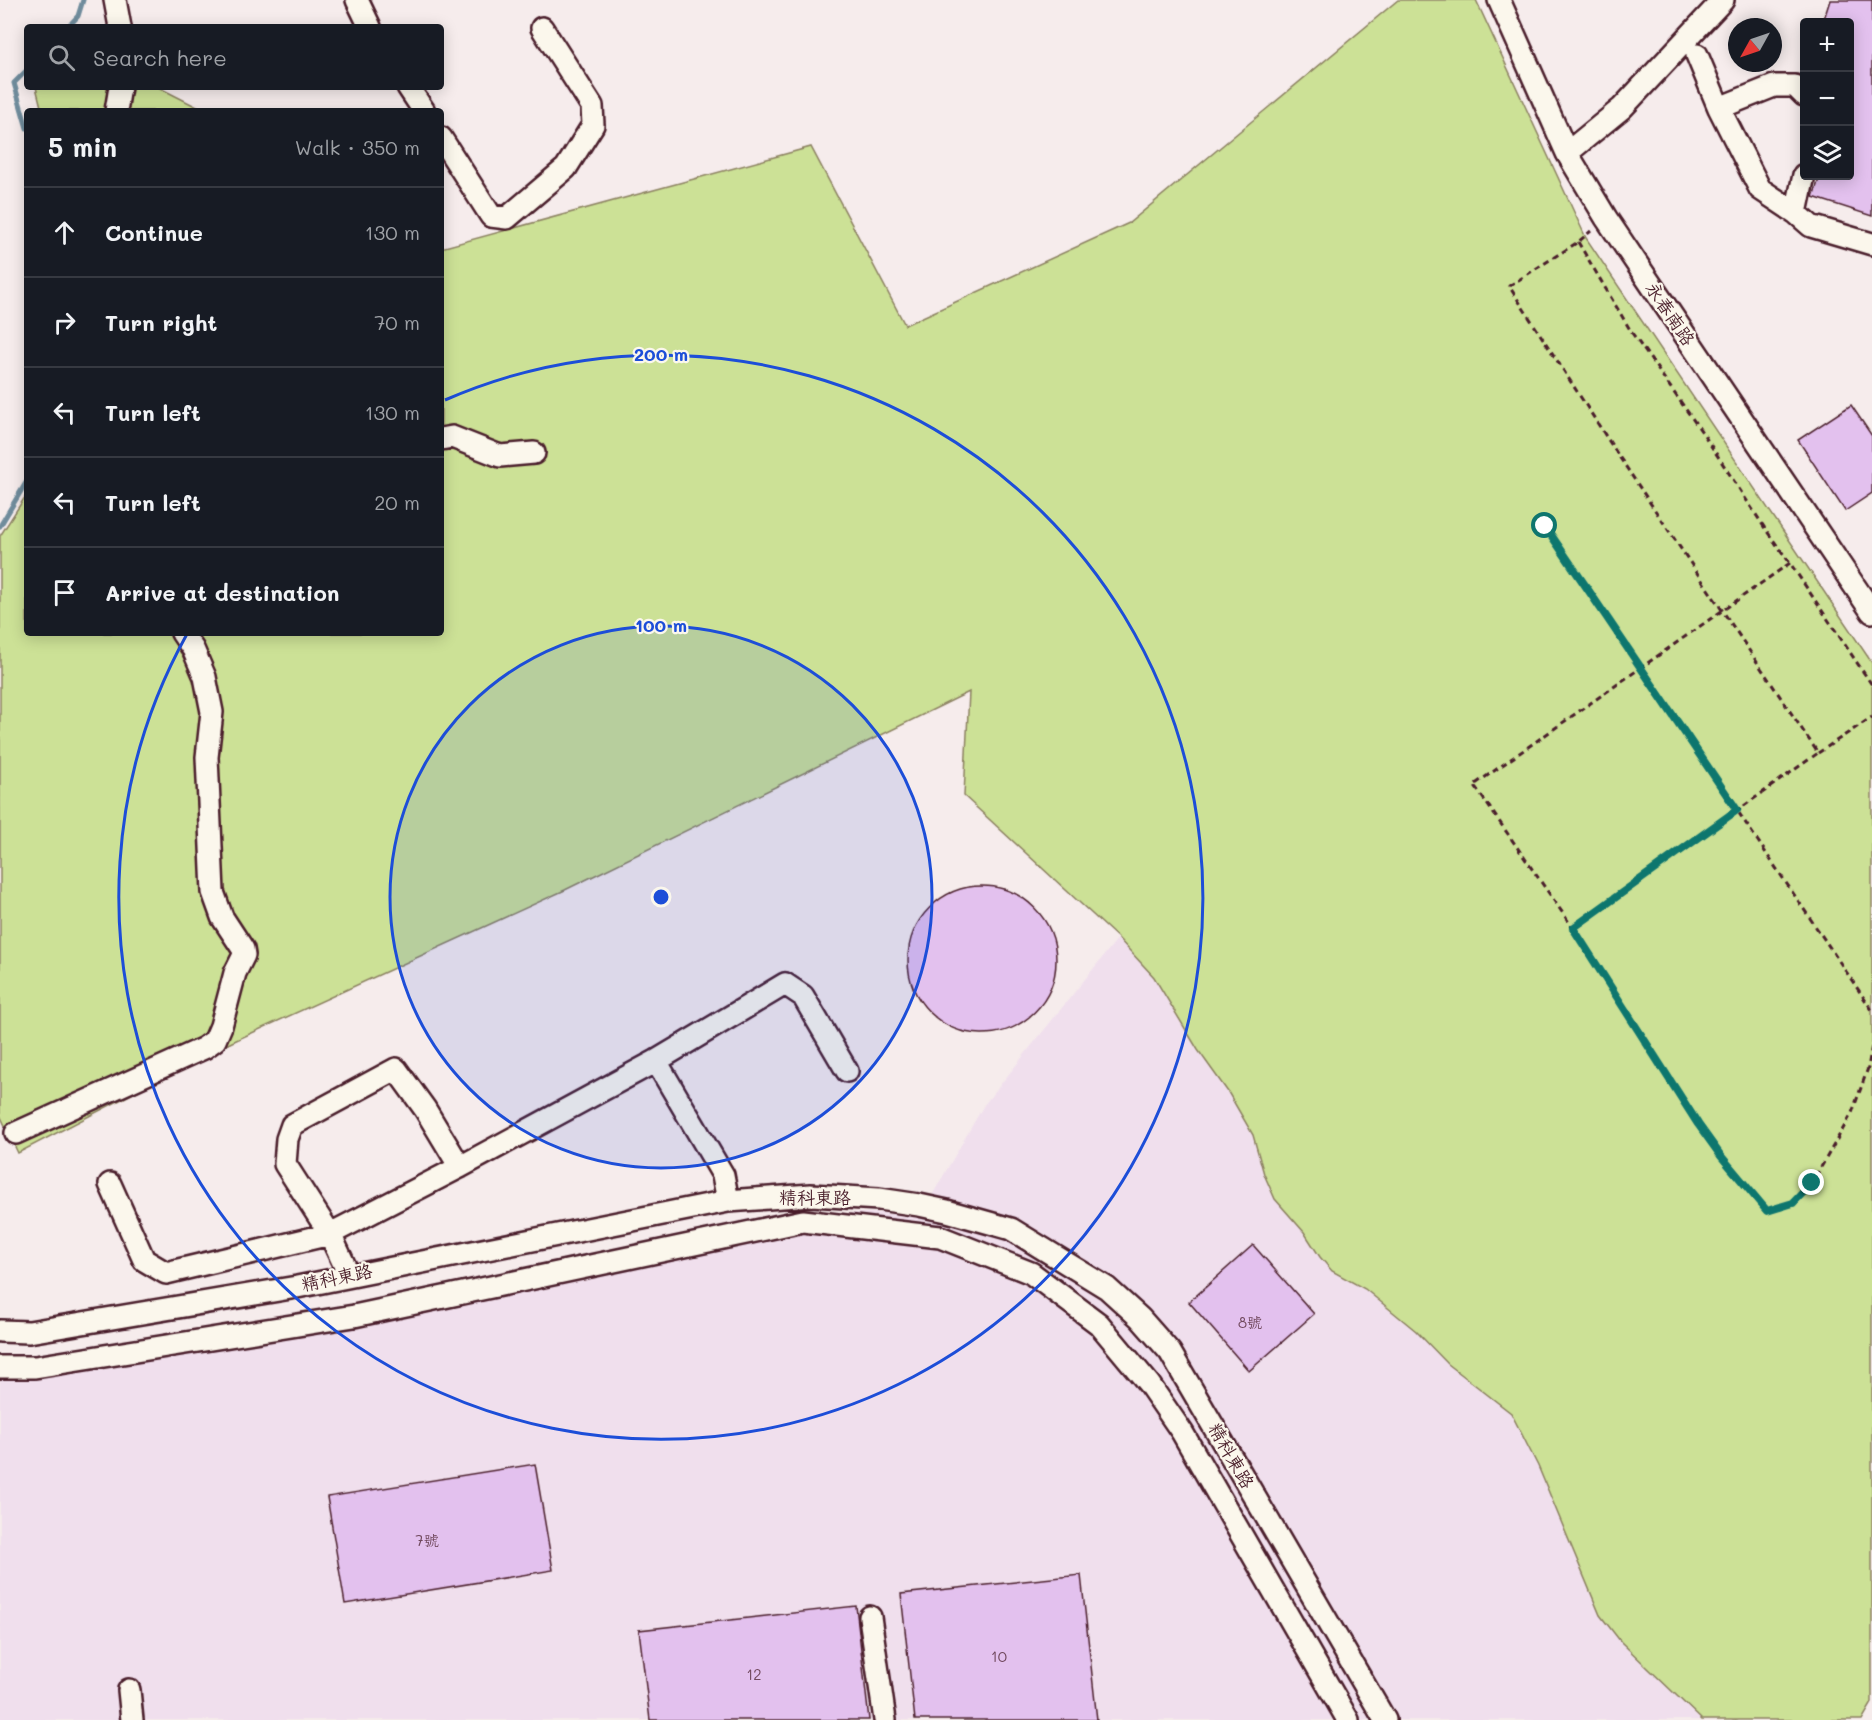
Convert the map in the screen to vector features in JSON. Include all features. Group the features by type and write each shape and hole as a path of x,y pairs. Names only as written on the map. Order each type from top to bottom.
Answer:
{"street":[{"path":"115,0 119,24"},
{"path":"357,0 369,24"},
{"name":"永春南路","path":"1498,0 1567,153 1605,218 1872,612"},
{"path":"1567,153 1622,108 1723,0"},
{"path":"444,143 491,216 507,218 566,168 593,125 592,106 542,28"},
{"path":"1697,56 1719,108 1760,189 1811,226 1872,244"},
{"path":"1719,108 1774,86 1795,86 1800,91"},
{"path":"116,108 120,90"},
{"path":"410,90 422,108"},
{"path":"1796,213 1803,180"},
{"path":"444,438 452,437 501,456 534,453"},
{"path":"16,1133 204,1048 214,1040 221,1026 235,973 244,955 243,949 222,916 213,892 207,757 212,712 205,677 193,649 184,636"},
{"path":"110,1184 144,1260 166,1273 330,1234 656,1061 785,984 803,996 847,1071"},
{"path":"656,1061 723,1174 728,1201"},
{"path":"349,1275 330,1234 285,1164 287,1139 292,1125 396,1069 425,1109 460,1167"},
{"name":"精科東路","path":"0,1331 28,1332 297,1287 728,1201 811,1194 879,1199 947,1211 1011,1229 1107,1287 1140,1318 1170,1352 1385,1720"},
{"name":"精科東路","path":"0,1367 35,1367 354,1316 803,1221 940,1237 1031,1273 1099,1324 1149,1384 1182,1432 1348,1720"},
{"path":"870,1617 885,1720"},
{"path":"129,1690 132,1720"}],"path":[{"path":"1605,218 1578,242 1509,286 1618,455 1818,753"},
{"path":"1578,242 1632,333 1872,685"},
{"path":"1545,526 1642,666 1872,1010"},
{"path":"1790,563 1474,785 1573,928 1698,1124 1721,1156 1767,1211 1793,1203 1812,1183 1852,1113 1868,1068 1872,1045"},
{"path":"1573,928 1737,810 1872,717"}],"shaded area":[{"path":"1118,938 1154,977 1198,1051 1228,1093 1253,1135 1264,1174 1275,1199 1304,1232 1320,1257 1332,1271 1365,1289 1416,1331 1448,1364 1511,1413 1538,1466 1600,1615 1621,1642 1702,1720 0,1720 0,1369 145,1351 820,1213 883,1213 919,1218 984,1105"}],"green space":[{"path":"1398,0 1476,0 1586,238 1872,663 1872,1703 1862,1720 1702,1720 1621,1642 1600,1615 1538,1466 1511,1413 1448,1364 1416,1331 1365,1289 1332,1271 1304,1232 1275,1199 1264,1174 1253,1135 1154,977 1118,938 964,796 969,692 565,890 232,1042 18,1153 0,1115 0,536 24,499 24,636 444,636 444,247 811,147 905,325 1129,223"},
{"path":"37,90 164,90 199,108 41,108"}],"building":[{"path":"1830,0 1872,0 1872,216 1813,197 1819,180 1854,180 1854,18 1824,18"},
{"path":"1851,405 1872,436 1872,493 1845,511 1798,440"},
{"path":"982,886 996,887 1010,892 1034,908 1050,932 1055,946 1055,974 1050,988 1034,1012 1010,1028 996,1033 982,1034 968,1033 954,1028 930,1012 914,988 909,974 908,960 909,946 914,932 930,908 954,892 968,887"},
{"path":"1253,1245 1314,1314 1249,1371 1189,1302"},
{"path":"535,1464 553,1570 345,1604 327,1497"},
{"path":"1081,1575 1097,1720 915,1720 901,1594"},
{"path":"856,1606 869,1720 650,1720 639,1630"}],"waterway":[{"path":"71,24 78,16 83,0"},
{"path":"24,73 14,83 24,118"},
{"path":"0,526 24,486"}],"route":[{"path":"1545,526 1642,666 1737,810 1573,928 1698,1124 1721,1156 1767,1211 1793,1203 1812,1183"}]}
